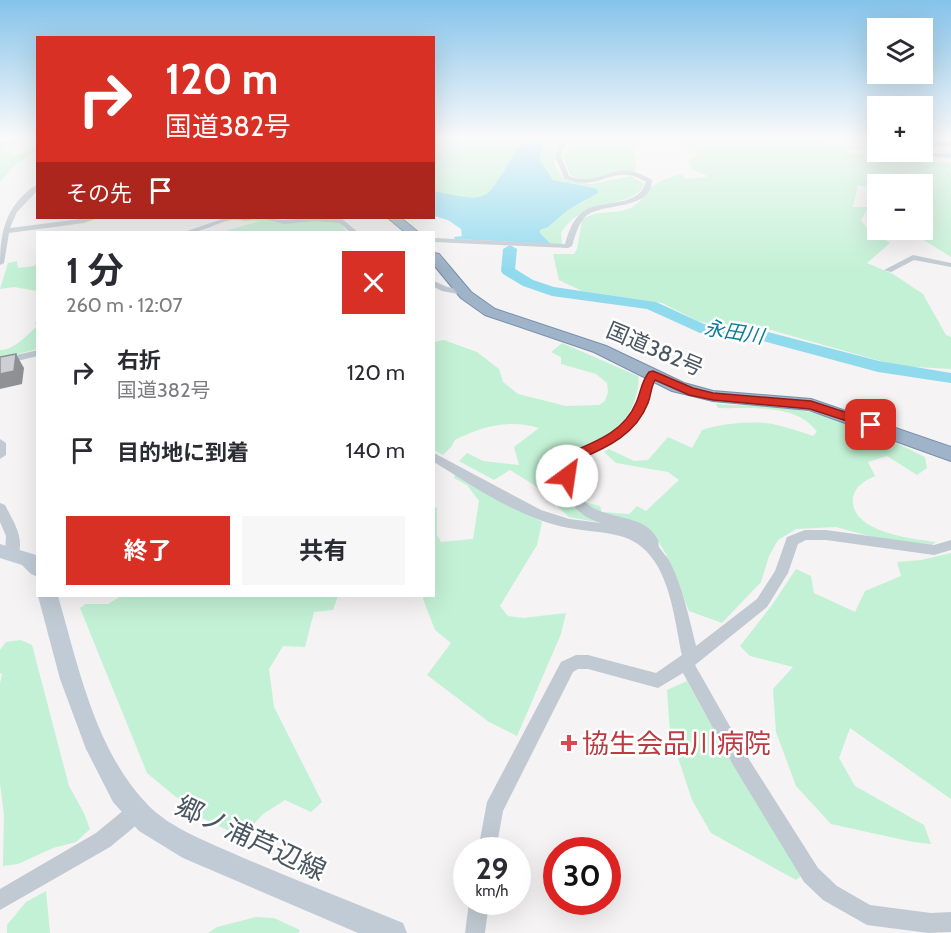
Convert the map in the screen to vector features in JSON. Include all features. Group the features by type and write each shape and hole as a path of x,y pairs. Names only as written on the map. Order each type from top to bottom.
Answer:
{"highway":[{"path":"395,219 411,231"},
{"name":"国道382号","path":"435,258 464,292 490,312 600,349 678,387 713,396 811,405 951,454"}],"main road":[{"path":"6,553 29,560 36,567"},
{"name":"郷ノ浦芦辺線","path":"48,597 62,651 96,744 111,773 137,812 178,842 279,888 393,933"}],"street":[{"path":"435,240 568,246 573,229 584,214 627,202 641,194 650,183"},
{"path":"0,263 3,237 10,215 17,205 36,188"},
{"path":"191,231 228,219"},
{"path":"269,219 284,222 315,219 342,220 353,231"},
{"path":"36,231 92,221"},
{"path":"3,237 36,231"},
{"path":"888,270 913,257 951,265"},
{"path":"435,284 445,289 464,292"},
{"path":"0,362 36,353"},
{"path":"652,549 652,540 645,532 591,514 580,508 571,491 567,476 574,456 608,442 622,431 637,414 643,402 647,384 653,375"},
{"path":"0,443 0,455"},
{"path":"435,458 533,512 569,524 595,525 626,533 659,555 676,598 688,661 739,759 811,875 831,892 867,915 931,923 951,922"},
{"path":"0,508 13,531 16,543 6,553"},
{"path":"489,837 494,809 567,667 576,663 588,662 658,681 688,661 762,603 781,573 792,542 805,535 826,535 934,550 951,545"},
{"path":"0,900 103,840 137,812"},
{"path":"475,933 477,915"}],"green space":[{"path":"435,183 496,183 486,194 478,197 435,191"},
{"path":"566,183 645,184 638,193 629,198 582,213 561,233 562,244 551,244 540,233 540,230 587,200 594,188"},
{"path":"660,183 867,183 867,188 858,185 853,207 867,207 861,220 867,228 867,240 886,240 890,243 867,263 893,274 923,294 946,335 951,337 951,369 898,366 760,327 710,324 698,321 662,303 582,291 559,280 553,254 574,254 582,220 593,214 622,211 632,207 652,187"},
{"path":"933,183 951,183 951,257 924,240 933,240"},
{"path":"244,219 334,219 341,223 346,231 225,231 260,221 242,221"},
{"path":"17,261 18,268 36,264 36,291 14,287 0,289 8,263"},
{"path":"36,327 36,349 0,359 0,350 10,348"},
{"path":"444,340 477,352 499,369 503,382 518,394 566,406 599,405 605,401 608,392 607,383 596,374 561,364 561,357 551,352 562,343 638,376 634,403 622,424 603,438 568,452 561,459 558,468 560,480 568,498 600,506 602,512 629,514 637,506 646,511 679,480 668,472 616,463 604,452 609,449 634,461 648,460 668,437 692,448 702,430 740,423 777,425 813,436 817,432 798,416 785,412 758,408 718,408 716,404 775,407 795,409 845,422 925,457 927,468 917,475 887,456 868,462 875,476 856,490 853,498 854,510 861,519 884,532 936,542 932,545 880,539 836,527 796,529 778,540 769,556 761,582 722,623 689,611 666,554 652,532 640,525 613,525 569,517 534,485 510,470 494,480 459,461 467,453 483,461 519,465 514,447 539,428 517,424 496,425 455,440 443,455 435,451 435,342"},
{"path":"455,472 542,522 537,545 500,606 508,616 523,618 566,613 561,634 517,736 489,722 427,675 451,643 435,630 423,599 424,597 435,597 435,507 437,508 437,535 441,542 473,539 479,501 467,485 454,478"},
{"path":"951,553 951,799 850,728 839,758 855,786 924,825 931,844 831,824 796,786 776,732 773,689 793,667 750,656 740,646 796,569 811,576 814,593 855,612 865,591 901,576 897,562 921,560"},
{"path":"119,597 338,597 333,610 314,612 305,647 283,646 269,669 274,707 322,802 311,812 285,800 263,814 242,837 200,817 147,773 80,608 86,604 108,604"},
{"path":"21,640 32,645 69,786 90,829 76,842 53,848 18,864 3,866 4,815 0,783 0,684 2,674 0,673 0,650 6,642"},
{"path":"687,681 735,768 804,874 796,880 711,833 692,800 670,733 667,690"},
{"path":"46,891 50,933 7,933 7,925 26,902"},
{"path":"256,917 274,918 300,930 298,933 208,933 217,927"}],"water":[{"path":"496,183 566,183 594,188 598,193 568,210 548,227 540,230 540,233 551,244 455,239 454,237 462,236 461,229 448,220 435,216 435,191 478,197 492,189"}],"building":[{"path":"16,354 14,371 0,374 0,357"}],"waterway":[{"name":"永田川","path":"510,249 508,271 528,283 552,291 650,305 700,328 752,333 902,372 951,378"}],"place":[{"name":"協生会品川病院","path":"569,743"}],"route":[{"path":"567,476 574,456 608,442 622,431 637,414 643,402 647,384 653,375 689,391 735,399 795,402 871,425"}]}
